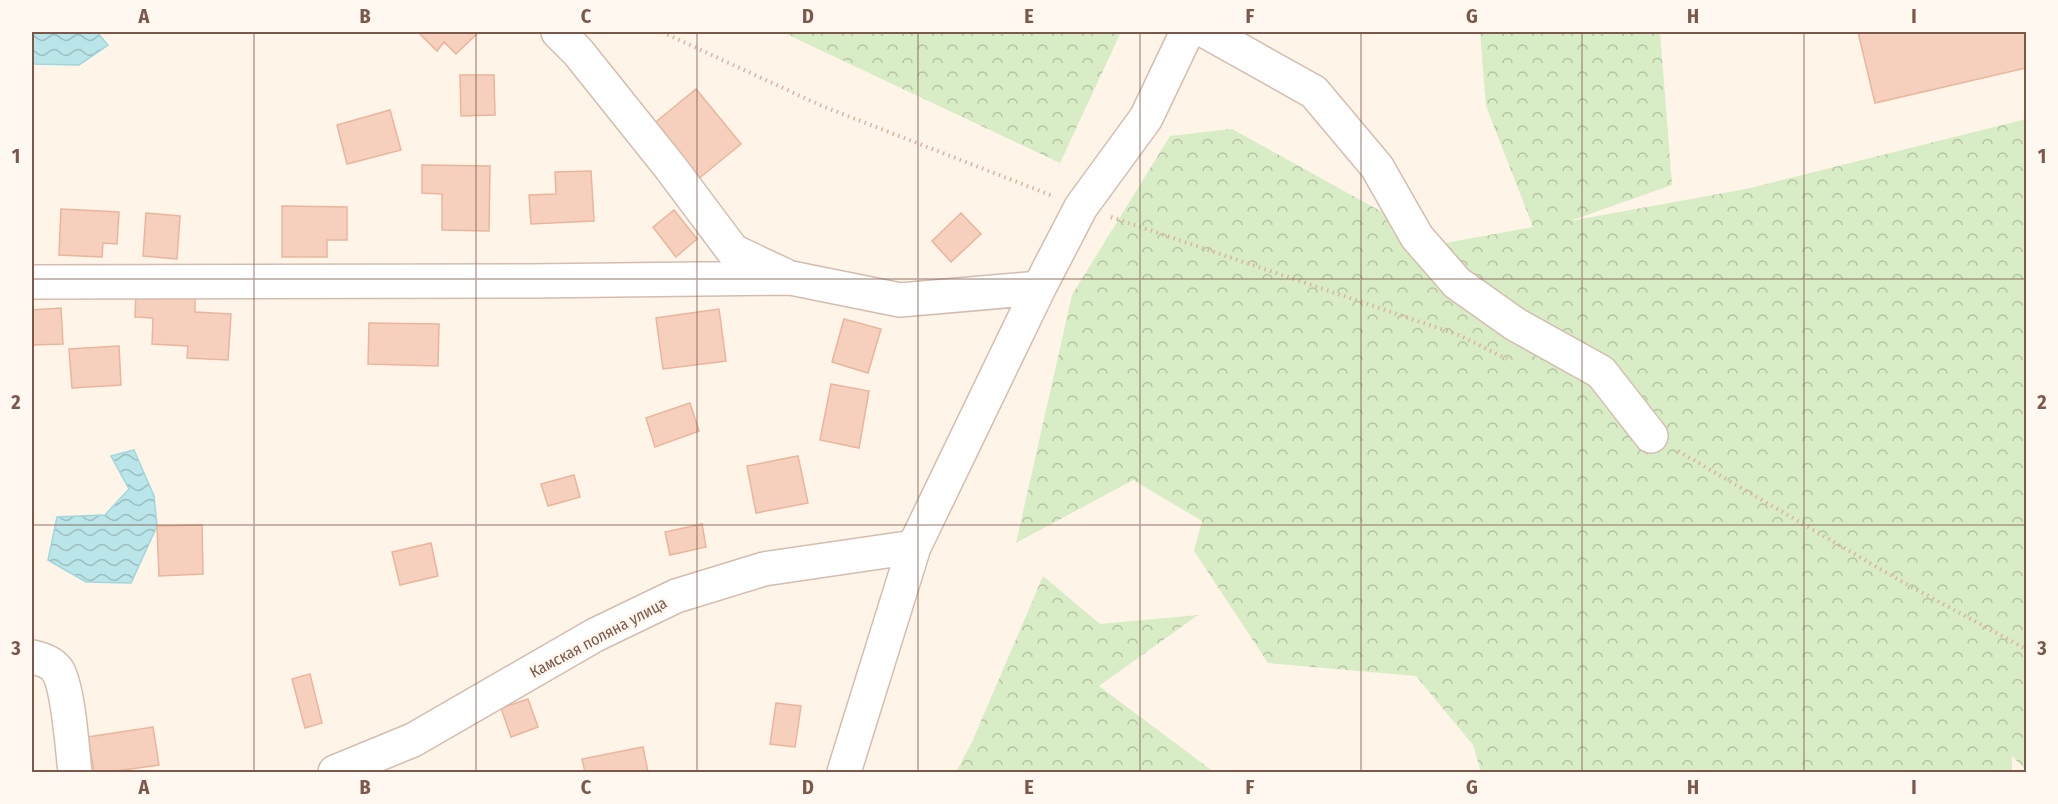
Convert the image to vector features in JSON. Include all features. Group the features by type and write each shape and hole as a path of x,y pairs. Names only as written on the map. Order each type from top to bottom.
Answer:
{"street":[{"path":"558,32 578,52 663,158 733,251 792,278"},
{"path":"844,772 914,547 1039,288 1081,207 1146,118 1187,32"},
{"path":"1207,32 1314,92 1377,167 1418,237 1457,283 1515,324 1601,372 1651,436"},
{"path":"32,282 792,278 900,300 1039,288"},
{"name":"Камская поляна улица","path":"335,772 413,740 595,635 676,596 764,569 914,547"},
{"path":"32,657 51,663 59,673 64,692 75,772"}],"path":[{"path":"662,32 822,106 1081,207 1459,335 1512,362"},
{"path":"1651,436 1899,580 2026,649"}],"green space":[{"path":"782,32 1121,32 1060,163"},
{"path":"1480,32 1660,32 1672,185 1570,221 1746,189 2026,119 2026,770 2012,756 2012,772 1481,772 1473,745 1416,676 1268,663 1194,551 1202,521 1133,480 1016,543 1072,295 1170,136 1232,129 1440,244 1533,227 1486,106"},
{"path":"1043,576 1100,624 1198,615 1099,686 1214,772 956,772 972,742"}],"water":[{"path":"32,32 97,32 108,45 79,65 32,64"},
{"path":"134,450 154,496 157,526 131,583 86,582 48,560 57,517 105,515 129,489 111,456"}],"building":[{"path":"418,32 479,32 456,54 444,42 437,51"},
{"path":"1858,32 2026,32 2026,68 1875,103"},
{"path":"460,75 494,75 495,115 461,116"},
{"path":"696,89 741,144 697,180 652,125"},
{"path":"390,110 401,150 347,164 337,125"},
{"path":"422,165 490,166 489,231 442,230 442,194 422,193"},
{"path":"591,171 594,221 531,224 529,195 556,194 555,172"},
{"path":"282,206 347,207 347,240 327,240 327,257 282,257"},
{"path":"61,209 119,212 117,244 103,243 102,257 59,255"},
{"path":"674,210 697,239 676,257 653,227"},
{"path":"146,213 180,216 177,259 143,256"},
{"path":"961,213 981,234 951,262 932,241"},
{"path":"136,292 195,295 195,312 231,314 228,360 187,358 188,346 152,344 153,318 135,317"},
{"path":"61,308 63,344 32,345 32,310"},
{"path":"719,309 726,361 663,369 656,318"},
{"path":"844,319 881,329 868,373 832,362"},
{"path":"369,323 439,324 438,366 368,364"},
{"path":"119,346 121,385 72,388 69,349"},
{"path":"831,384 869,391 859,448 820,440"},
{"path":"690,403 699,431 655,447 646,418"},
{"path":"798,456 808,503 756,513 747,466"},
{"path":"574,475 580,497 548,506 541,484"},
{"path":"702,524 706,547 670,555 665,532"},
{"path":"202,525 203,574 159,576 157,526"},
{"path":"431,543 438,576 400,585 392,552"},
{"path":"310,674 322,723 305,728 292,679"},
{"path":"528,699 538,727 511,737 501,708"},
{"path":"776,703 801,706 795,747 770,744"},
{"path":"153,727 159,765 94,772 88,737"},
{"path":"643,747 648,772 585,772 582,759"}]}
